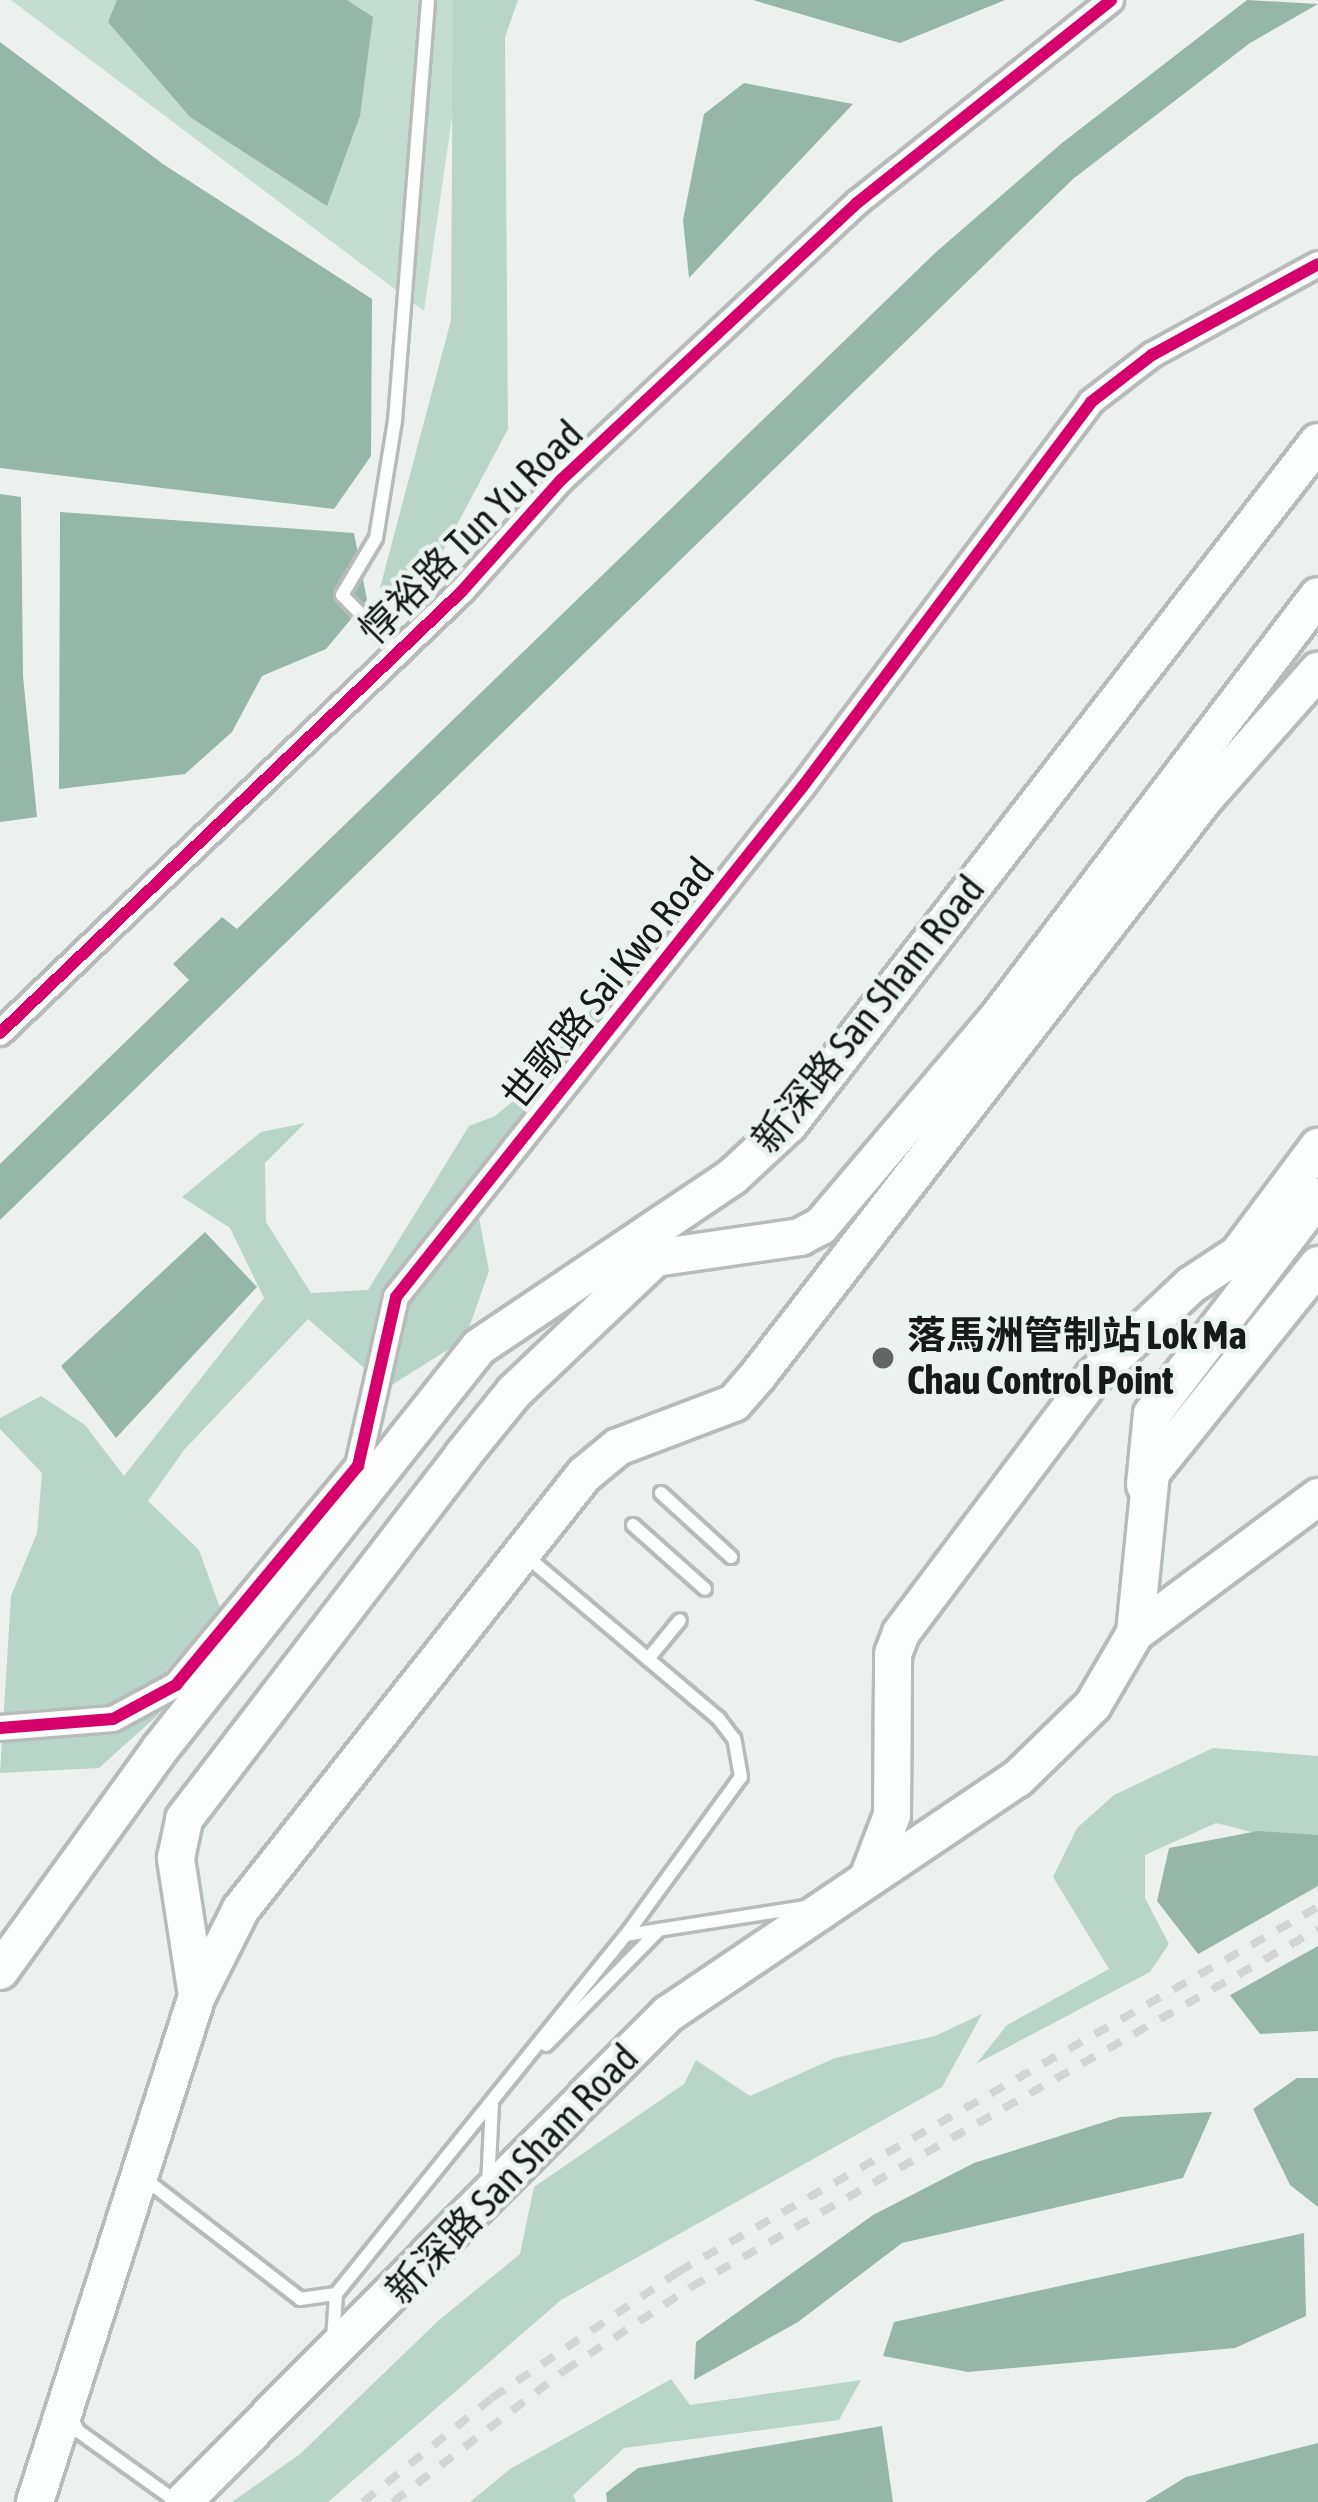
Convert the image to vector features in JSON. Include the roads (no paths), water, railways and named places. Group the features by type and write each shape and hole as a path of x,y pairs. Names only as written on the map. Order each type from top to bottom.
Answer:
{"main road":[{"name":"新深路 San Sham Road","path":"0,1970 160,1749 479,1347 732,1177 789,1124 1318,442"},
{"path":"196,1996 176,1858 184,1820 476,1439 656,1258 800,1237 821,1226 996,1020 1318,596"},
{"path":"35,2502 68,2411 196,1996 241,1909 584,1475 618,1447 734,1403 915,1181 1206,797 1318,671"},
{"path":"868,1879 892,1815 893,1654 901,1633 1093,1377 1191,1285 1238,1254 1318,1147"},
{"name":"新深路 San Sham Road","path":"1135,1633 1152,1414 1318,1197"},
{"path":"1145,1487 1318,1265"},
{"name":"新深路 San Sham Road","path":"180,2502 332,2359 668,2014 1016,1778 1093,1705 1135,1633 1318,1497"}],"street":[{"name":"惇裕路 Tun Yu Road","path":"0,1033 398,650 561,480 857,203 1111,0"},
{"name":"世歌路 Sai Kwo Road","path":"0,1728 113,1719 176,1685 358,1466 396,1297 803,786 1091,402 1152,355 1318,264"}],"lane":[{"path":"398,650 342,595 376,538 395,421 428,0"},
{"path":"661,1493 731,1557"},
{"path":"633,1525 705,1589"},
{"path":"332,2359 336,2294 626,1935 741,1777 734,1739 719,1719 523,1553"},
{"path":"648,1659 680,1620"},
{"path":"626,1935 836,1902"},
{"path":"488,2199 493,2100 658,1930"},
{"path":"142,2177 299,2299 336,2294"},
{"path":"68,2411 78,2432 180,2502"}],"railway":[{"path":"363,2502 492,2398 678,2272 1318,1907"},
{"path":"393,2502 564,2371 691,2287 1318,1929"}],"place":[{"name":"落馬洲管制站 Lok Ma Chau Control Point","path":"883,1358"}]}
